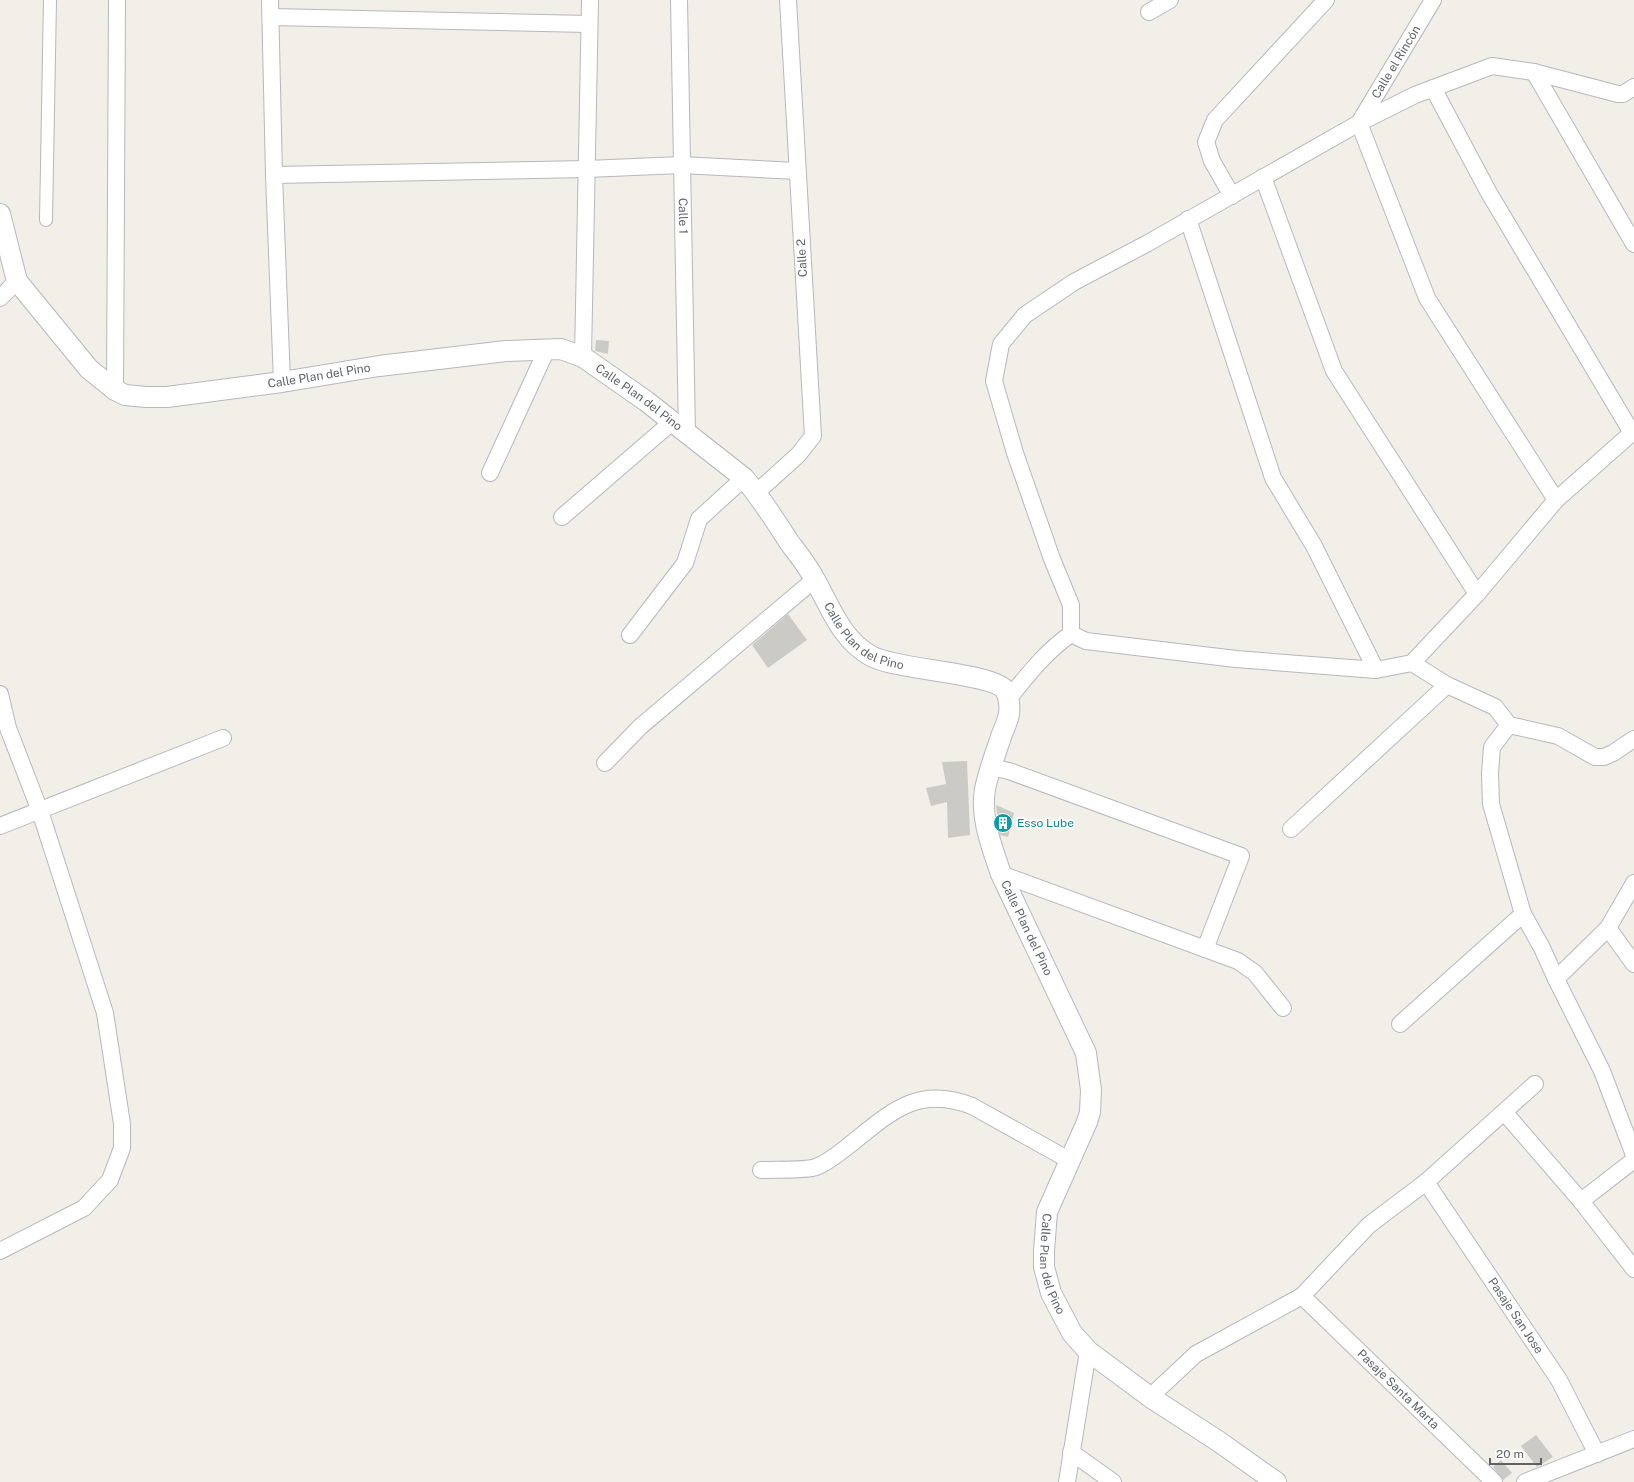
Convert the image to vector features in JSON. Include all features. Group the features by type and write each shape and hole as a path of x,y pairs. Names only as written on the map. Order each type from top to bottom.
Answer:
{"street":[{"path":"46,220 50,0"},
{"path":"115,390 117,0"},
{"path":"270,0 274,176 282,382"},
{"path":"583,357 589,24 590,0 597,0"},
{"name":"Calle 1","path":"679,0 681,165 679,427"},
{"name":"Calle 2","path":"756,493 798,455 813,436 788,0"},
{"path":"1149,12 1170,0"},
{"path":"1232,196 1212,161 1206,142 1215,120 1326,0"},
{"name":"Calle el Rincón","path":"1359,123 1433,0"},
{"path":"270,17 589,24"},
{"path":"1071,634 1071,605 1052,559 1015,453 994,381 1001,344 1025,315 1074,282 1232,196 1359,123 1414,95 1492,66 1534,72 1630,93"},
{"path":"1534,72 1634,244"},
{"path":"1071,634 1086,641 1220,657 1376,670 1412,663 1477,594 1556,500 1633,432 1489,193 1433,88"},
{"path":"1359,123 1427,298 1556,500"},
{"path":"274,176 587,169 681,165 798,171"},
{"path":"1263,177 1334,371 1477,594"},
{"name":"Calle Plan del Pino","path":"0,214 17,281 88,369 115,390 134,396 167,397 282,382 394,364 506,351 561,349 583,357 679,427 744,478 815,579 842,630 856,646 872,657 887,663 942,672 998,684 1004,690 1008,699 1009,714 985,790 985,811 991,844 1001,874 1072,1023 1086,1054 1089,1065 1091,1090 1090,1112 1047,1212 1044,1266 1051,1292 1072,1334 1088,1352 1150,1397 1212,1437 1276,1482"},
{"path":"1188,219 1273,478 1314,546 1376,670"},
{"path":"0,298 17,281"},
{"path":"490,473 547,349"},
{"path":"562,517 679,427"},
{"path":"630,635 685,563 699,519 744,478"},
{"path":"605,763 641,726 815,579"},
{"path":"1008,699 1039,660 1055,645 1071,634"},
{"path":"1412,663 1447,685 1496,707 1509,725 1558,736 1595,757 1604,757 1634,738"},
{"path":"1291,830 1447,685"},
{"path":"0,694 8,728 40,811 105,1013 122,1124 122,1148 110,1180 84,1208 0,1251"},
{"path":"1509,725 1492,747 1490,774 1491,804 1523,914 1542,948 1602,1071 1634,1155"},
{"path":"0,826 223,738"},
{"path":"991,768 1009,771 1241,856 1205,949"},
{"path":"1001,874 1238,961 1255,973 1283,1008"},
{"path":"1556,979 1608,928 1634,884"},
{"path":"1400,1024 1523,914"},
{"path":"1608,928 1634,964"},
{"path":"1150,1397 1196,1354 1302,1296 1370,1225 1426,1182 1505,1113 1535,1084"},
{"path":"761,1170 815,1167 834,1157 896,1109 917,1100 957,1100 972,1106 1070,1160"},
{"path":"1505,1113 1581,1201 1634,1270"},
{"path":"1581,1201 1634,1160"},
{"name":"Pasaje San Jose","path":"1426,1182 1559,1380 1597,1454"},
{"name":"Pasaje Santa Marta","path":"1302,1296 1494,1482"},
{"path":"1067,1482 1088,1352"},
{"path":"1525,1482 1634,1439"},
{"path":"1071,1452 1113,1482"}],"building":[{"path":"596,340 609,341 608,354 595,351"},
{"path":"788,614 807,640 768,668 752,645"},
{"path":"967,761 970,835 948,838 947,802 931,806 926,788 946,784 942,762"},
{"name":"Esso Lube","path":"996,805 1014,813 1008,837 1000,835"},
{"path":"1536,1435 1553,1457 1537,1467 1521,1446"},
{"path":"1501,1460 1512,1473 1503,1480 1493,1467"}],"place":[{"name":"Esso Lube","path":"1003,823"}]}
